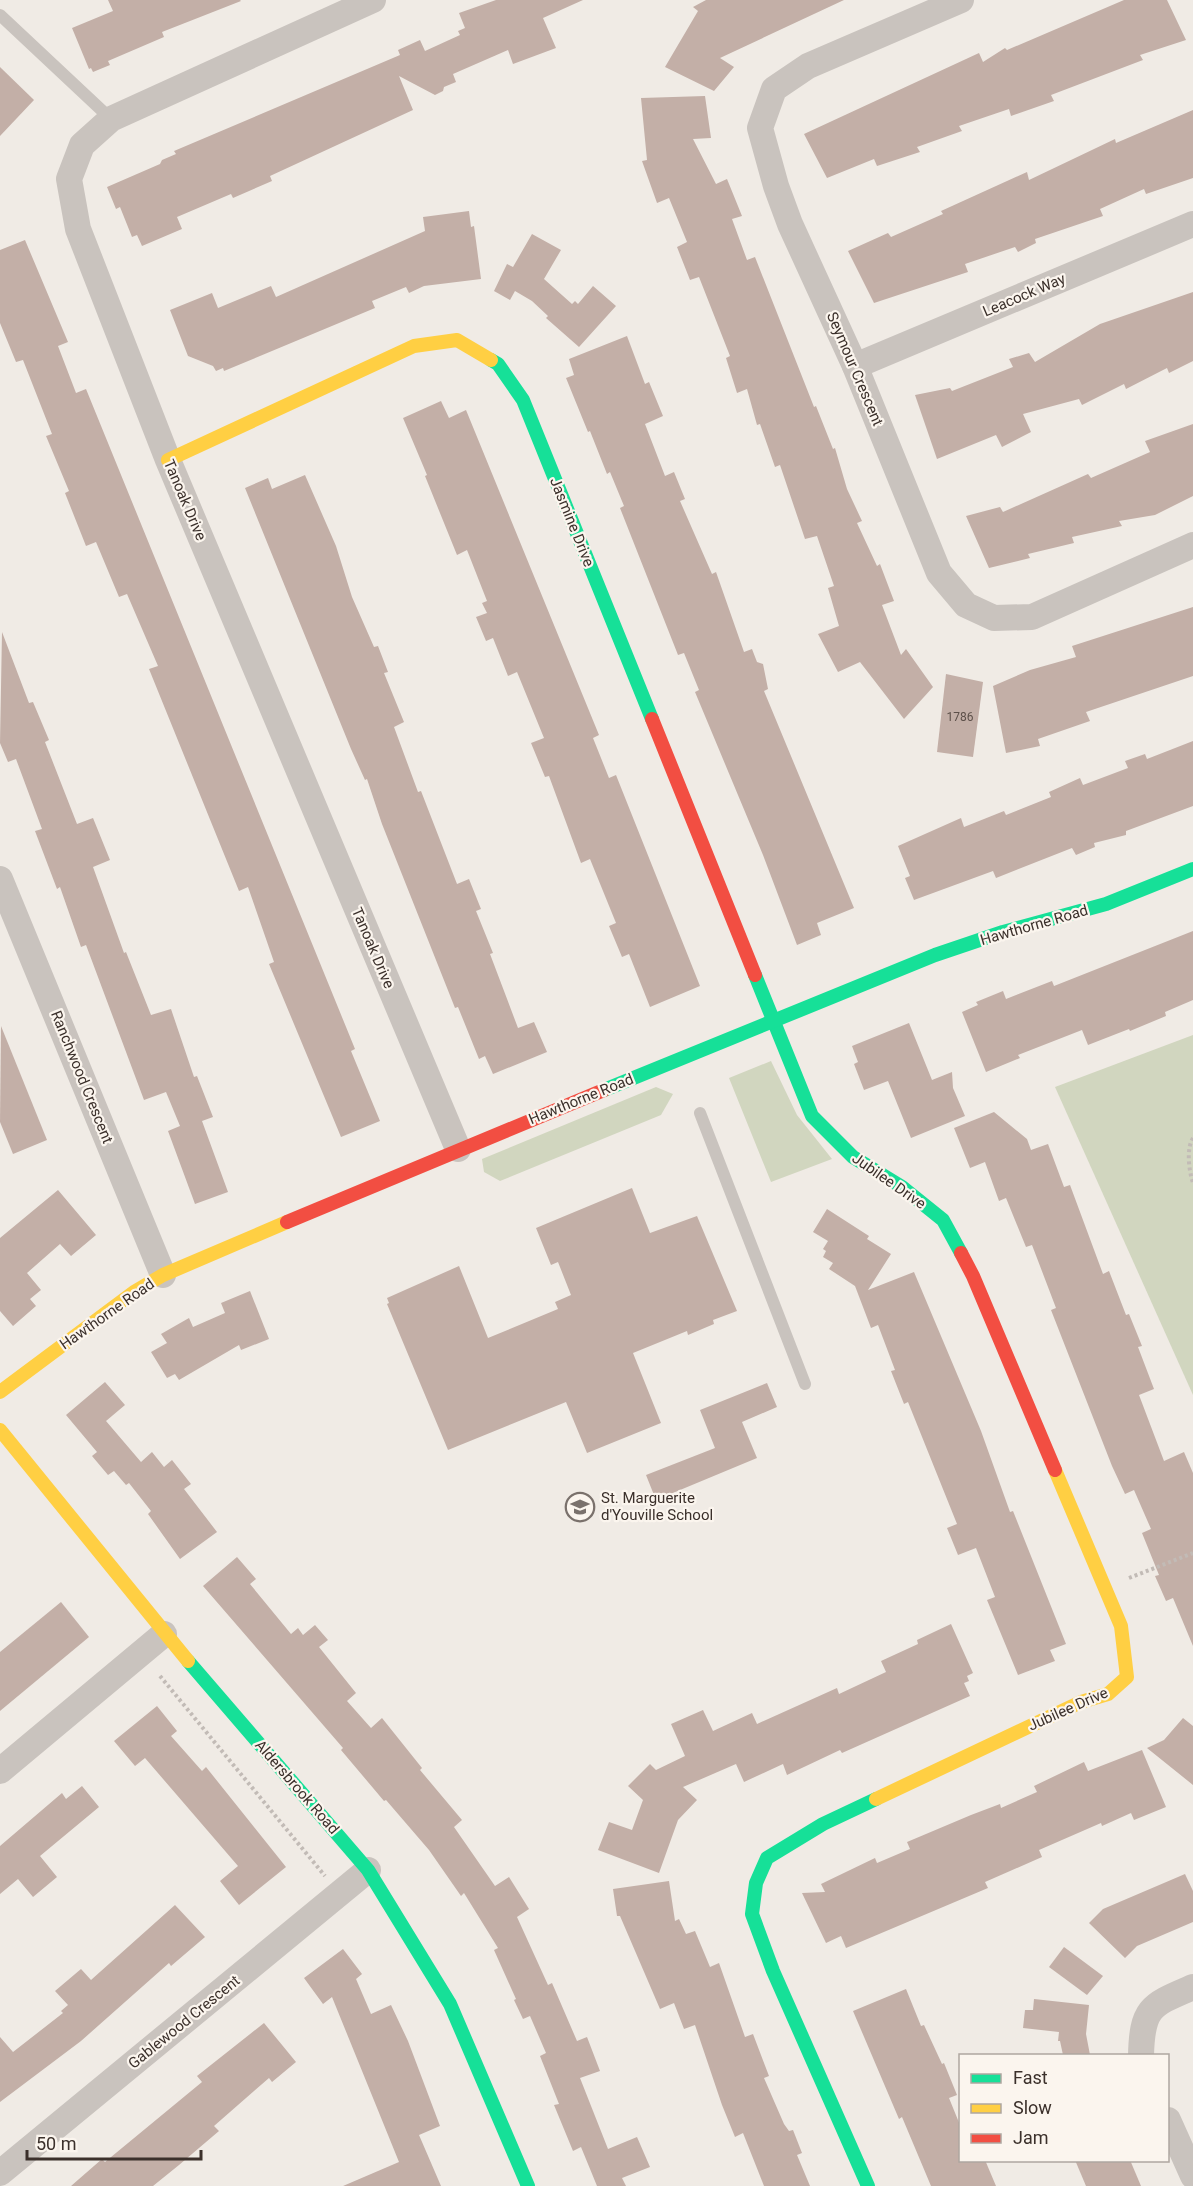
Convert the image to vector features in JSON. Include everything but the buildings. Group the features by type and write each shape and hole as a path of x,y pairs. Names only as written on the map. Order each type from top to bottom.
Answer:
{"street":[{"name":"Tanoak Drive","path":"372,0 111,119 82,145 69,179 78,229 168,460 458,1149"},
{"name":"Seymour Crescent","path":"961,0 808,66 774,89 760,128 776,186 790,224 855,366 939,573 966,605 994,618 1032,616 1193,545"},
{"name":"Leacock Way","path":"855,366 1193,224"},
{"name":"Jasmine Drive","path":"168,460 414,346 457,340 498,364 523,400 772,1021"},
{"name":"Hawthorne Road","path":"0,1392 134,1292 163,1275 458,1149 935,955 1003,932 1106,904 1193,869"},
{"name":"Ranchwood Crescent","path":"0,879 163,1275"},
{"name":"Jubilee Drive","path":"772,1021 812,1116 854,1157 902,1187 943,1220 963,1257 1121,1626 1128,1677 1108,1694 1081,1702 823,1824 767,1858 756,1883 752,1914 773,1971 868,2186"},
{"name":"Aldersbrook Road","path":"0,1431 164,1634 368,1870 450,2004 528,2186"},
{"path":"0,1771 164,1634"},
{"name":"Gablewood Crescent","path":"0,2173 368,1870"},
{"path":"1141,2054 1142,2025 1158,2001 1193,1987"},
{"path":"1169,2124 1193,2176"}],"lane":[{"path":"0,15 111,119"},
{"path":"700,1113 805,1384"}],"path":[{"path":"1193,1138 1190,1143 1190,1174 1193,1183"},
{"path":"1126,1579 1193,1553"},
{"path":"154,1668 325,1876"}],"green space":[{"path":"1193,1035 1193,1395 1055,1087"},
{"path":"771,1061 797,1115 832,1159 771,1182 729,1078"},
{"path":"656,1087 673,1094 661,1115 500,1181 484,1172 482,1159"}],"traffic: fast":[{"path":"491,360 498,364 523,400 652,719"},
{"path":"604,1090 935,955 1003,932 1106,904 1193,869"},
{"path":"755,975 812,1116 853,1157 902,1187 943,1220 961,1253"},
{"path":"188,1661 368,1870 450,2004 528,2186"},
{"path":"868,2186 773,1971 752,1914 756,1883 767,1858 823,1824 876,1799"}],"traffic: slow":[{"path":"168,460 414,346 457,340 491,360"},
{"path":"0,1392 134,1292 163,1275 287,1222"},
{"path":"0,1430 188,1661"},
{"path":"876,1799 1081,1702 1108,1694 1127,1677 1121,1626 1055,1470"}],"traffic: jam":[{"path":"652,719 755,975"},
{"path":"287,1222 604,1090"},
{"path":"961,1253 973,1276 1055,1470"}],"place":[{"name":"St. Marguerite d'Youville School","path":"580,1507"}]}
